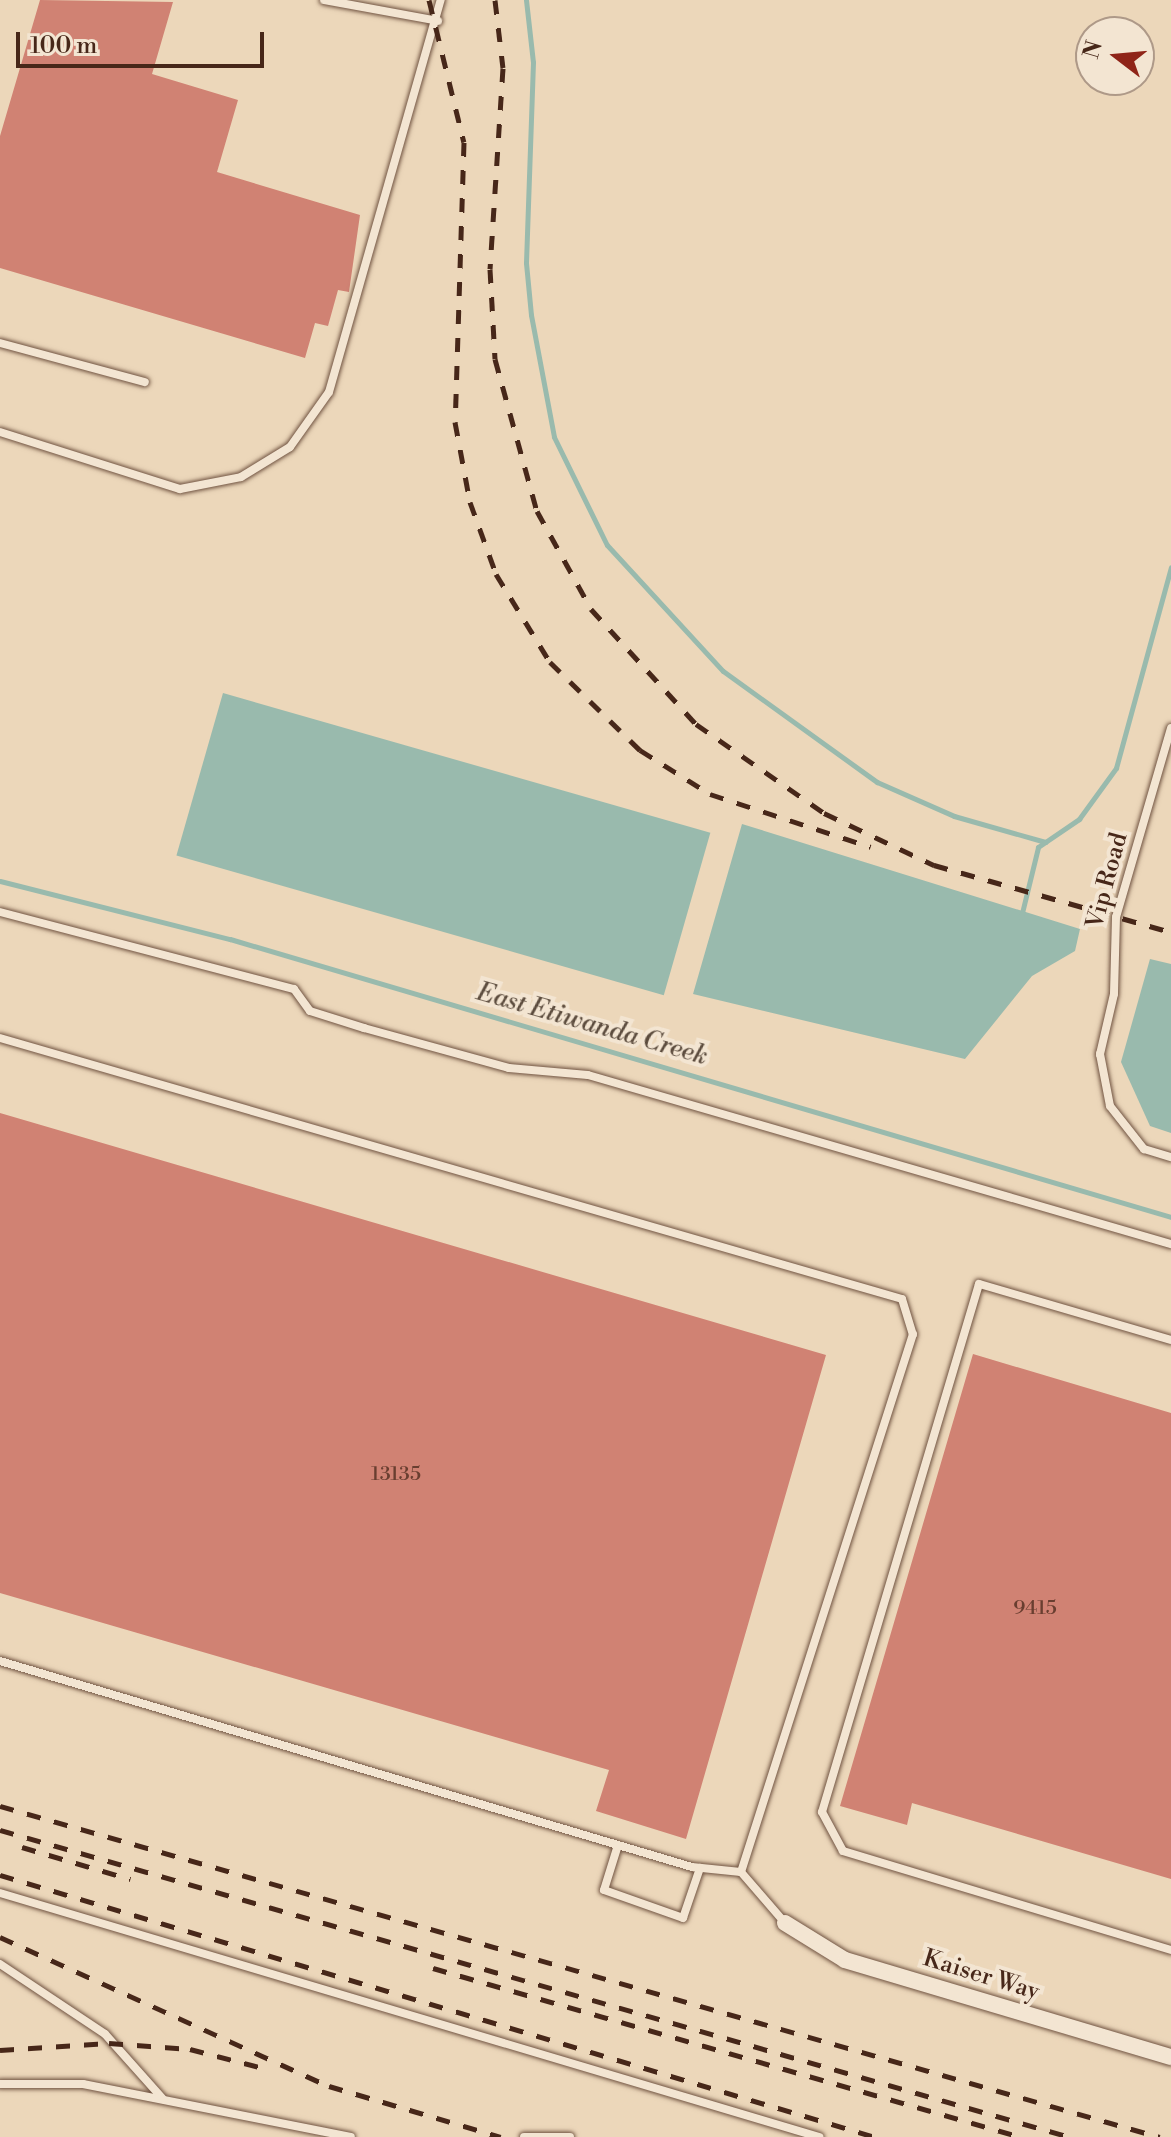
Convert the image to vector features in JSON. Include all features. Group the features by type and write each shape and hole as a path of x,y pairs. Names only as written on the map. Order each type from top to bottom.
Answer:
{"street":[{"name":"Kaiser Way","path":"785,1923 845,1960 1171,2057"}],"lane":[{"path":"324,0 438,21"},
{"path":"0,432 180,489 241,477 290,447 329,392 438,21 441,0"},
{"path":"0,343 145,382"},
{"name":"Vip Road","path":"1171,728 1116,917 1114,994 1100,1054 1110,1106 1144,1149 1171,1157"},
{"path":"0,912 294,989 310,1011 364,1028 509,1068 588,1075 1171,1244"},
{"path":"0,1038 902,1299 913,1334 741,1872"},
{"path":"1171,1340 979,1284 822,1812 843,1851 1171,1950"},
{"path":"0,1661 618,1845 700,1868 741,1872 785,1923"},
{"path":"618,1845 604,1890 683,1918 700,1868"},
{"path":"0,1893 819,2137"},
{"path":"0,1964 105,2034 164,2100"},
{"path":"0,2084 83,2084 351,2137"},
{"path":"524,2137 570,2137"}],"shaded area":[{"path":"223,693 710,833 664,995 176,855"},
{"path":"742,824 1080,929 1075,951 1032,976 965,1059 693,994"},
{"path":"1150,959 1171,964 1171,1133 1150,1126 1121,1062"}],"building":[{"path":"40,0 173,2 152,74 238,100 217,172 360,215 349,292 338,290 328,326 315,323 305,358 0,268 0,136"},
{"path":"0,1113 826,1355 686,1839 596,1811 609,1770 0,1593"},
{"path":"973,1354 1171,1413 1171,1879 912,1803 907,1825 840,1806"}],"waterway":[{"path":"526,0 533,62 526,263 531,315 554,437 607,545 723,671 877,782 954,816 1045,842"},
{"path":"1021,917 1038,847 1079,819 1116,768 1171,567"},
{"name":"East Etiwanda Creek","path":"0,881 230,939 1171,1217"}],"railway":[{"path":"429,0 464,142 455,422 470,502 496,574 550,662 640,750 710,794 871,847"},
{"path":"495,0 503,68 490,269 495,359 537,511 591,609 696,724 824,813 934,865 1171,932"},
{"path":"0,1806 1160,2137"},
{"path":"0,1830 1070,2137"},
{"path":"22,1847 130,1879"},
{"path":"0,1875 875,2137"},
{"path":"0,1937 329,2086 501,2137"},
{"path":"433,1968 1021,2137"},
{"path":"0,2050 109,2043 190,2049 263,2068"}]}
